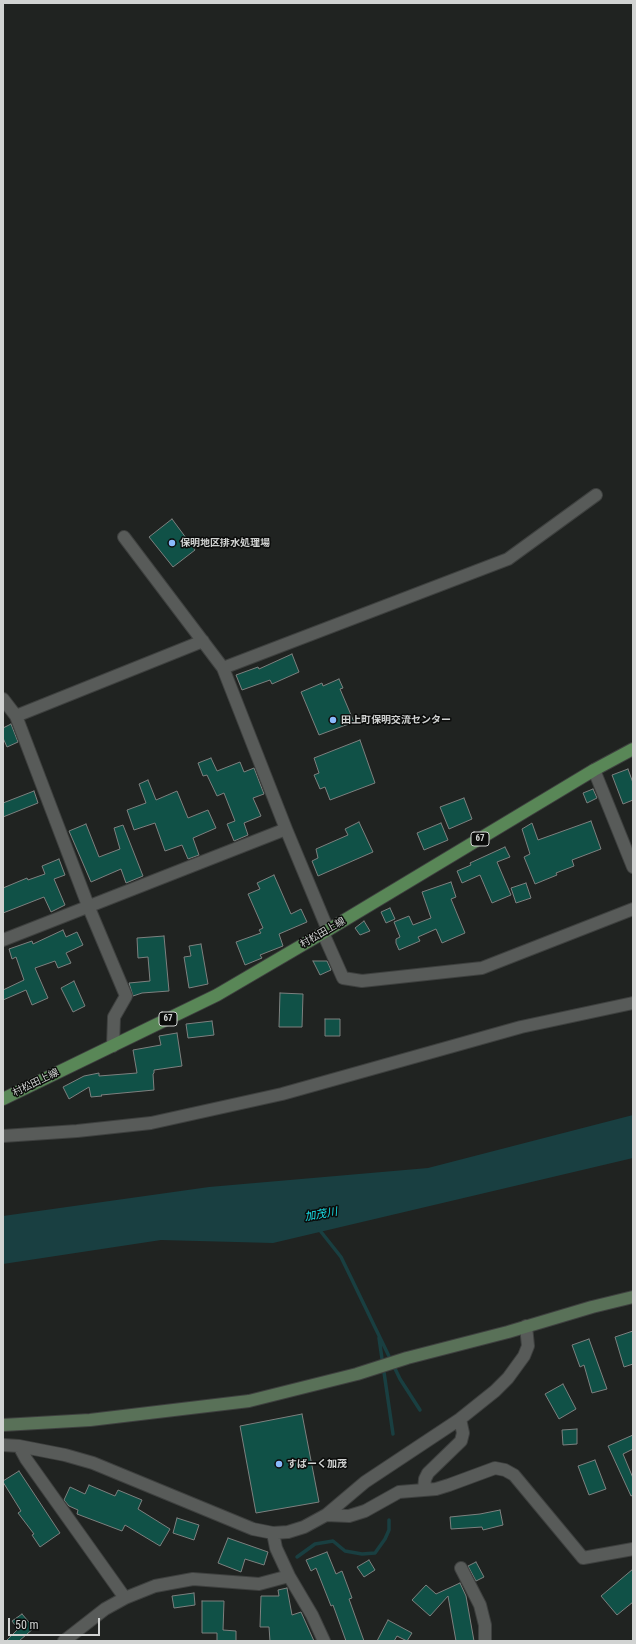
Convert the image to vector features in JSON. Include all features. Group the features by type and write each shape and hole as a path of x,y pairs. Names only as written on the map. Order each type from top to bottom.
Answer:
{"main road":[{"name":"村松田上線","path":"3,1099 217,994 326,932 594,770 633,749"}],"street":[{"path":"223,668 508,559 596,495"},
{"path":"124,537 223,668 343,978 362,981 482,968 633,909"},
{"path":"16,716 203,641"},
{"path":"3,699 16,716 89,908 126,996 114,1017 113,1046"},
{"path":"594,770 633,867"},
{"path":"3,940 89,908 286,829"},
{"path":"3,1136 77,1131 151,1123 282,1094 521,1027 633,1003"},
{"path":"3,1425 90,1420 249,1401 357,1374 407,1358 633,1297"},
{"path":"3,1444 65,1455 93,1463 253,1529 272,1533 288,1532 304,1527 326,1515 365,1482 460,1419 495,1391 518,1365 528,1346 526,1326"},
{"path":"424,1489 424,1479 428,1473 461,1441 463,1433 460,1419"},
{"path":"19,1446 26,1459 126,1598"},
{"path":"326,1515 349,1516 366,1511 399,1492 436,1489 495,1468 505,1470 514,1475 583,1558 633,1548"},
{"path":"272,1533 276,1548 289,1576 312,1615 324,1641"},
{"path":"461,1568 480,1605 485,1626 485,1641"},
{"path":"64,1641 105,1609 126,1598 156,1586 193,1579 259,1584 289,1576"}],"water":[{"name":"加茂川","path":"633,1115 633,1158 273,1243 161,1240 3,1264 3,1216 209,1187 428,1168"}],"building":[{"name":"保明地区排水処理場","path":"172,519 195,550 173,567 149,537"},
{"path":"292,654 299,672 272,684 270,680 242,690 236,675 258,667 259,669"},
{"path":"339,679 343,688 340,689 354,722 319,735 301,692 322,683 323,686"},
{"path":"11,724 18,742 7,747 3,738 3,728"},
{"path":"360,740 375,783 330,800 325,787 320,789 314,775 319,773 314,758"},
{"path":"211,758 217,771 240,762 244,772 254,768 264,794 253,798 261,816 244,823 248,835 234,841 227,824 235,821 224,793 217,796 207,775 203,776 198,763"},
{"path":"628,769 633,783 633,800 623,804 612,775"},
{"path":"148,780 156,800 177,791 188,818 208,810 216,828 193,838 199,855 188,859 182,845 165,851 155,823 134,830 127,810 146,803 139,784"},
{"path":"593,789 597,798 587,803 583,793"},
{"path":"34,791 38,803 3,817 3,803"},
{"path":"464,798 472,819 449,829 440,807"},
{"path":"591,821 601,849 572,860 574,866 535,884 524,857 530,854 522,829 532,823 538,840"},
{"path":"359,822 373,852 318,876 312,861 318,858 316,849 348,835 345,829"},
{"path":"441,823 448,840 424,850 417,833"},
{"path":"86,824 99,857 120,849 114,828 123,825 143,876 126,883 121,869 91,882 69,831"},
{"path":"505,847 510,857 497,862 511,895 492,903 480,875 462,883 457,871 471,865 470,863"},
{"path":"59,859 65,875 54,879 65,905 51,912 44,897 3,913 3,888 27,878 28,880 45,874 42,866"},
{"path":"274,875 291,914 301,909 307,922 279,934 283,946 260,955 262,958 245,965 236,942 261,933 259,930 263,928 248,894 260,889 257,883"},
{"path":"451,882 456,897 451,899 465,933 442,943 436,929 418,937 420,941 399,950 396,939 400,937 394,922 409,916 413,925 431,918 422,892"},
{"path":"526,883 531,898 516,903 511,888"},
{"path":"390,908 395,919 386,923 381,912"},
{"path":"364,921 370,931 360,935 355,928"},
{"path":"63,930 66,937 77,932 83,945 66,953 71,963 58,968 55,961 35,968 48,998 32,1005 26,990 3,1000 3,990 24,980 16,957 12,959 9,949 32,941 33,944"},
{"path":"164,936 169,991 142,993 133,996 129,983 150,981 148,957 138,958 137,938"},
{"path":"201,944 208,984 189,988 184,957 191,956 189,946"},
{"path":"313,961 327,961 331,970 320,975"},
{"path":"74,981 85,1006 73,1012 61,988"},
{"path":"280,993 303,994 302,1027 279,1027"},
{"path":"325,1019 340,1019 340,1036 325,1036"},
{"path":"212,1021 214,1035 188,1038 186,1024"},
{"path":"177,1033 182,1066 154,1070 154,1090 91,1097 89,1087 69,1099 63,1087 84,1076 99,1073 99,1076 137,1073 133,1050 161,1045 159,1036"},
{"path":"633,1331 633,1364 624,1367 615,1337"},
{"path":"589,1339 607,1389 592,1393 584,1365 580,1367 572,1345"},
{"path":"563,1384 576,1409 559,1419 545,1394"},
{"name":"すぱーく加茂","path":"302,1414 319,1502 256,1513 240,1426"},
{"path":"577,1429 577,1444 563,1445 562,1430"},
{"path":"633,1435 633,1449 623,1454 633,1478 633,1495 631,1496 608,1446"},
{"path":"595,1460 606,1489 589,1495 578,1466"},
{"path":"19,1471 60,1533 40,1547 32,1535 34,1534 18,1513 21,1511 3,1482"},
{"path":"89,1485 115,1496 118,1490 142,1500 138,1509 170,1529 160,1546 125,1525 122,1531 77,1514 78,1510 69,1506 64,1500 70,1487 85,1494"},
{"path":"500,1510 503,1525 483,1530 482,1527 451,1529 450,1517"},
{"path":"177,1518 199,1525 194,1540 173,1533"},
{"path":"228,1538 268,1552 264,1565 245,1559 241,1572 218,1563"},
{"path":"327,1552 336,1574 342,1571 352,1598 349,1599 364,1641 346,1641 333,1605 331,1606 316,1568 311,1571 306,1560"},
{"path":"369,1560 375,1570 364,1577 357,1567"},
{"path":"476,1562 484,1577 476,1581 468,1566"},
{"path":"633,1569 633,1602 617,1615 601,1596"},
{"path":"460,1583 466,1596 474,1641 456,1641 448,1596 430,1616 412,1600 426,1585 436,1594"},
{"path":"287,1588 292,1615 301,1612 314,1641 270,1641 269,1627 260,1627 261,1596 279,1596 278,1590"},
{"path":"194,1593 195,1605 174,1608 172,1596"},
{"path":"202,1601 224,1601 223,1630 236,1631 236,1641 217,1641 217,1633 202,1633"},
{"path":"22,1614 34,1628 19,1641 6,1641 18,1629 12,1621"},
{"path":"388,1620 412,1633 407,1641 397,1636 394,1641 377,1641"}],"waterway":[{"path":"318,1228 341,1257 400,1379 420,1410"},
{"path":"379,1338 393,1434"},
{"path":"297,1557 315,1544 333,1541 345,1551 362,1554 375,1553 385,1539 389,1530 389,1520"}],"place":[{"name":"保明地区排水処理場","path":"172,543"},
{"name":"田上町保明交流センター","path":"333,720"},
{"name":"すぱーく加茂","path":"279,1464"}]}
